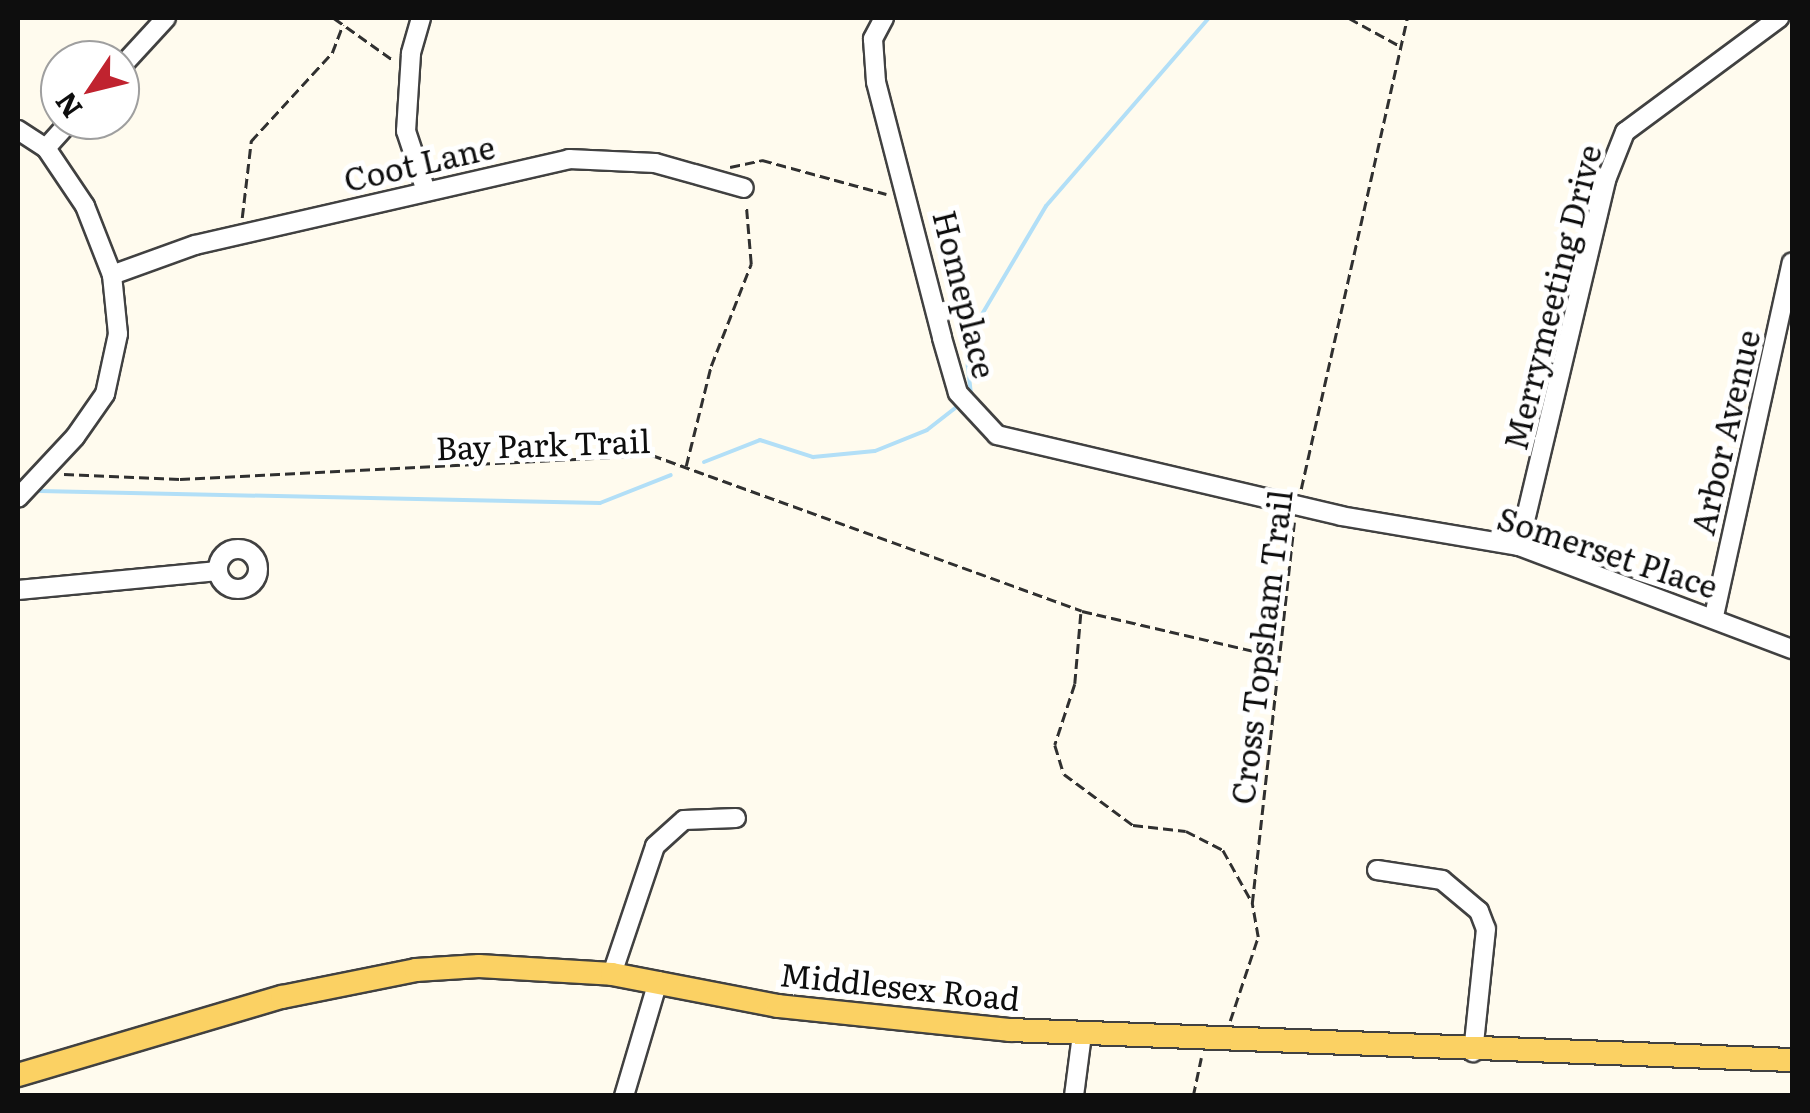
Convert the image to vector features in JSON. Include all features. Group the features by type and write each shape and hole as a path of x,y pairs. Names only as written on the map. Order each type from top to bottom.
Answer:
{"main road":[{"name":"Middlesex Road","path":"18,1074 282,998 416,970 478,966 612,974 882,1020 1211,1041 1792,1060"}],"street":[{"path":"140,46 166,18"},
{"path":"422,18 409,72 406,131 426,191"},
{"name":"Homeplace","path":"884,18 872,60 912,202 952,375 972,416 1016,442 1341,516"},
{"name":"Merrymeeting Drive","path":"1519,546 1606,180 1625,132 1779,18"},
{"path":"18,130 46,148 85,206 112,275 118,334 105,394 18,498"},
{"path":"46,148 53,140"},
{"name":"Coot Lane","path":"112,275 245,233 569,158 654,163 744,188"},
{"name":"Arbor Avenue","path":"1714,616 1792,262"},
{"name":"Somerset Place","path":"1341,516 1519,546 1714,616 1792,649"},
{"path":"18,590 218,572"},
{"path":"612,974 656,846 684,820 736,818"},
{"path":"1378,870 1442,880 1479,912 1486,930 1473,1052"},
{"path":"624,1096 658,982"},
{"path":"1074,1096 1082,1034"}],"path":[{"path":"334,18 409,72"},
{"path":"1349,18 1400,46"},
{"name":"Cross Topsham Trail","path":"1193,1096 1202,1053 1229,1024 1256,948 1252,904 1280,657 1305,505 1407,18"},
{"path":"245,233 240,194 251,141 332,53 344,25"},
{"path":"719,169 762,160 912,202"},
{"path":"686,467 711,366 751,264 744,188"},
{"name":"Bay Park Trail","path":"41,473 198,478 652,455 1082,611 1280,657"},
{"path":"1082,611 1075,684 1055,744 1064,774 1133,825 1186,831 1223,850 1252,904"}],"waterway":[{"path":"971,394 965,343 1046,206 1209,18"},
{"path":"704,462 760,440 813,457 875,451 927,430 956,407"},
{"path":"40,491 600,503 671,475"}]}
